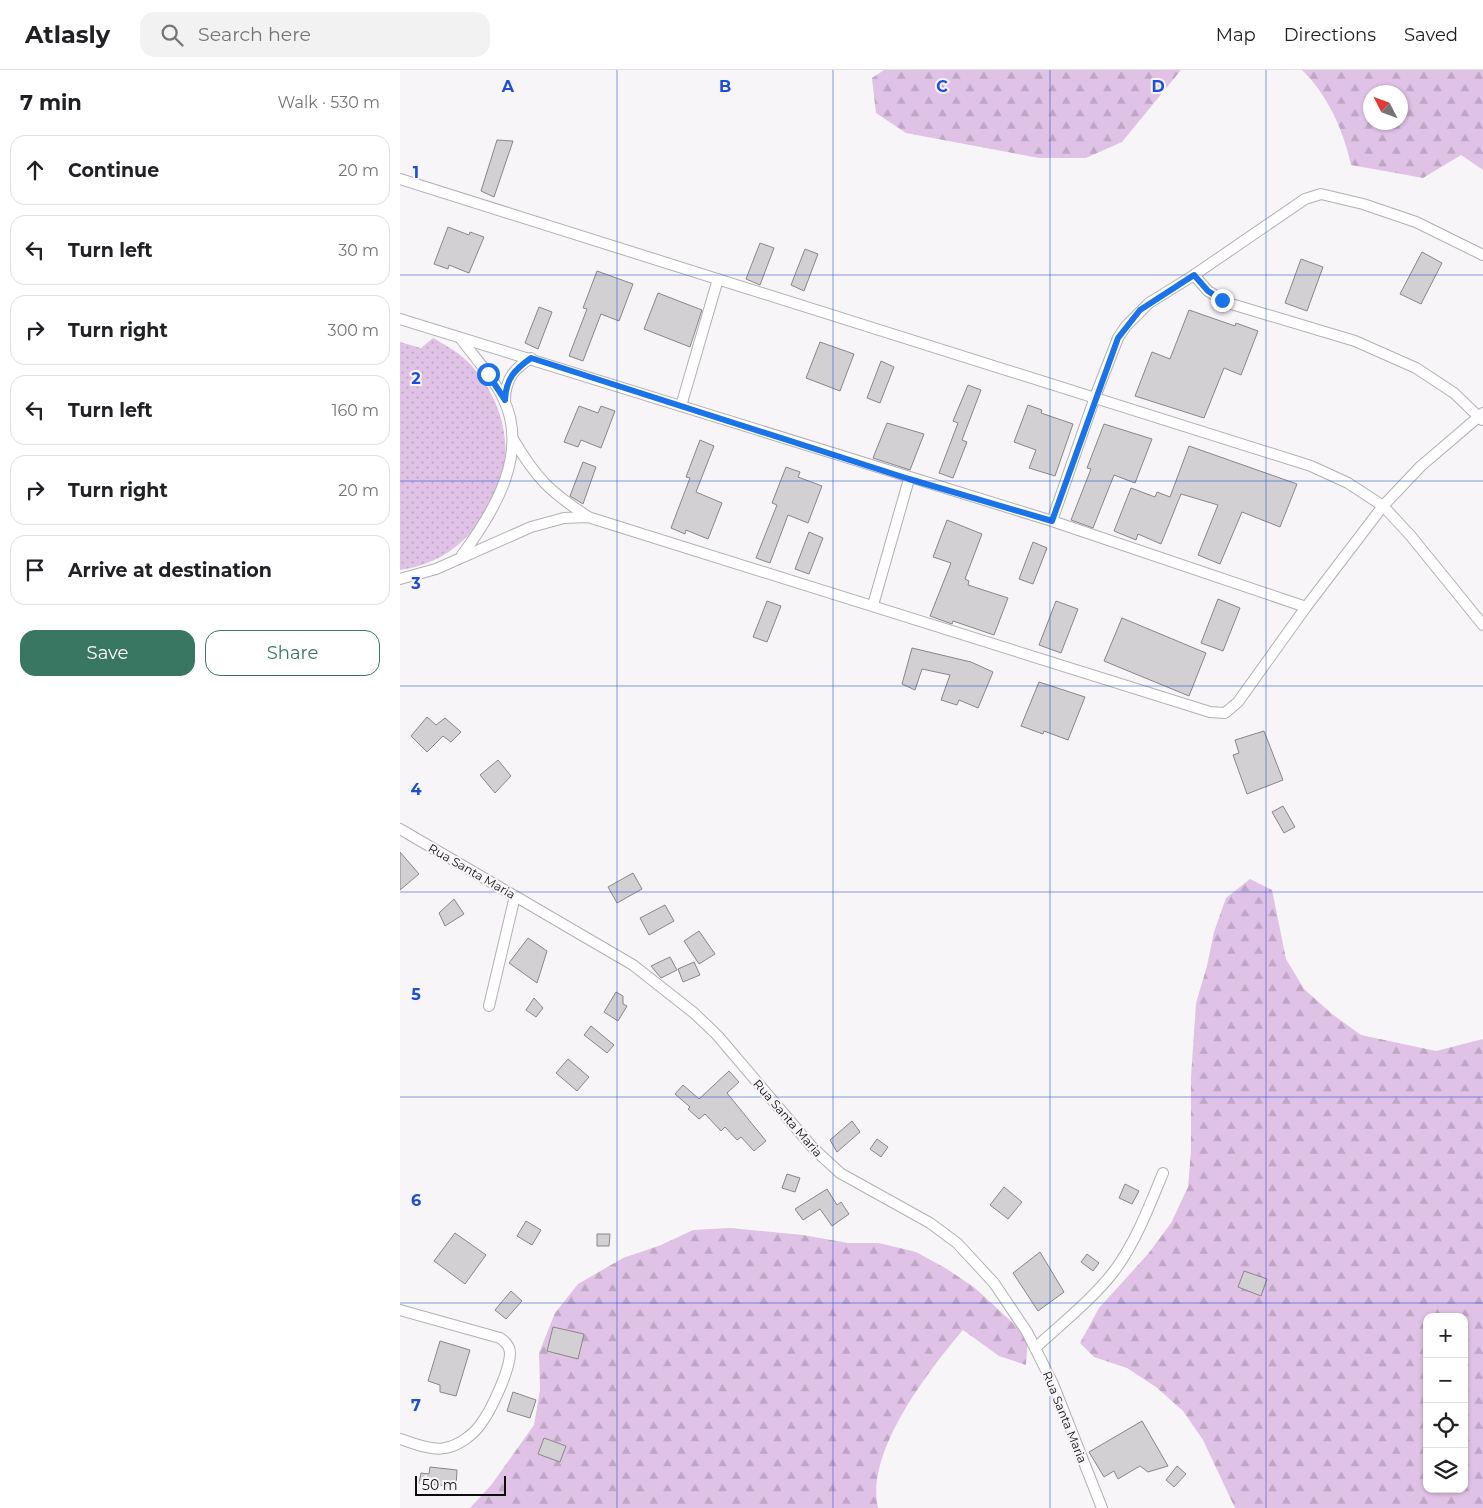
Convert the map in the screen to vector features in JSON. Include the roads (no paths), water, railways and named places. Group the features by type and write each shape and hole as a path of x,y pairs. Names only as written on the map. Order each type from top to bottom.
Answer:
{"street":[{"path":"400,179 1311,466 1348,483 1383,506 1410,535 1483,625"},
{"path":"1052,521 1095,397 1118,338 1126,326 1149,303 1194,275 1306,199 1321,194 1363,204 1416,222 1483,255"},
{"path":"400,579 421,574 550,520 588,517 1219,713 1230,710 1238,702 1306,607 1383,506 1421,466 1482,417 1454,393 1416,368 1355,341 1228,303 1208,291 1194,275"},
{"path":"681,406 718,279"},
{"path":"400,319 461,339 531,358 909,479 1052,521 1306,607"},
{"path":"461,339 505,400"},
{"path":"462,556 493,510 504,482 511,456 512,439 505,400 509,378 518,367 531,358"},
{"path":"512,439 530,468 546,486 588,517"},
{"path":"874,605 909,479"},
{"name":"Rua Santa Maria","path":"400,829 633,965 694,1013 722,1041 813,1148 840,1173 930,1223 958,1243 975,1261 1015,1312 1035,1348 1053,1384 1102,1508"},
{"path":"489,1006 514,896"},
{"path":"1035,1348 1092,1295 1114,1270 1140,1227 1162,1173"},
{"path":"400,1310 500,1338 508,1344 510,1354 496,1393 480,1425 471,1434 453,1446 441,1449 400,1439"}]}
